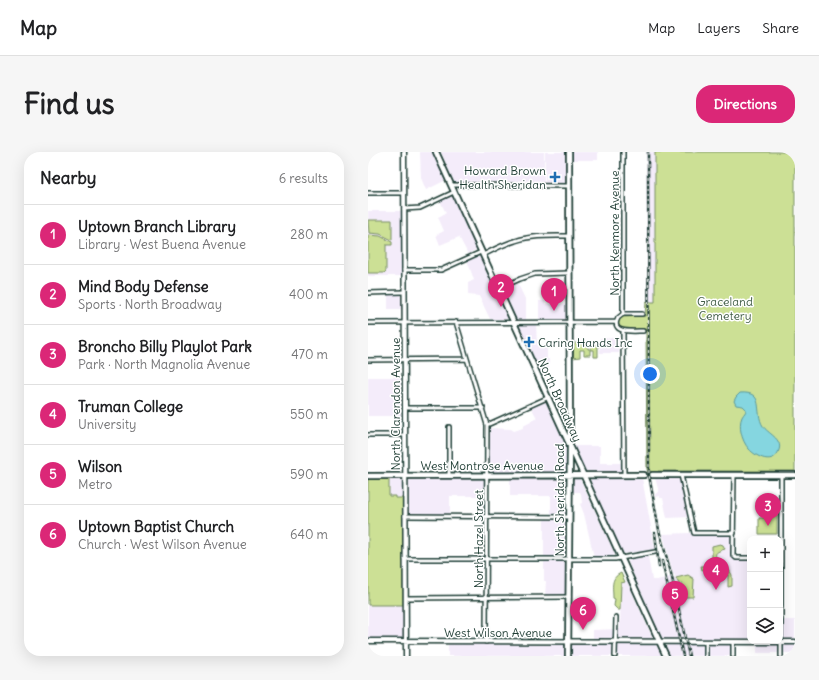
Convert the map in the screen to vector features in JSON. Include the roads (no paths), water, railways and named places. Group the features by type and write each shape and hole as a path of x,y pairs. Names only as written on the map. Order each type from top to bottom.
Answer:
{"main road":[{"name":"North Broadway","path":"436,152 666,656"},
{"name":"North Sheridan Road","path":"568,656 570,475 568,273 569,152"},
{"path":"652,475 795,475"},
{"name":"West Montrose Avenue","path":"368,476 644,476"}],"street":[{"name":"North Clarendon Avenue","path":"404,152 406,656"},
{"name":"North Kenmore Avenue","path":"623,152 623,314"},
{"path":"451,185 569,186"},
{"path":"404,209 420,208 454,192"},
{"path":"368,193 404,193"},
{"path":"404,270 441,270 482,253 526,238 540,236 568,236"},
{"path":"498,289 535,274 568,273"},
{"path":"368,293 404,292"},
{"path":"616,322 623,314 642,314"},
{"path":"368,322 616,322"},
{"name":"North Hazel Street","path":"456,322 487,425 488,475 486,642"},
{"path":"616,322 618,327 623,331 643,331"},
{"path":"623,331 624,475"},
{"path":"368,360 467,359"},
{"path":"487,425 548,398"},
{"path":"405,408 483,408"},
{"path":"449,427 449,475"},
{"path":"368,435 405,435"},
{"path":"681,475 694,532 734,533"},
{"path":"734,475 733,555 734,557 747,558"},
{"path":"780,536 781,475"},
{"path":"405,516 569,517"},
{"path":"405,559 621,558 655,552"},
{"path":"780,572 780,608"},
{"path":"406,598 568,598"},
{"path":"615,656 616,617"},
{"name":"West Wilson Avenue","path":"368,641 747,642"},
{"path":"706,642 706,656"},
{"path":"733,642 733,656"},
{"name":"West Wilson Avenue","path":"783,642 795,642"},
{"path":"780,644 781,656"}],"water":[{"path":"740,393 748,393 753,395 758,404 760,420 763,426 777,439 780,446 777,455 773,458 769,459 756,455 745,443 741,434 740,424 746,409 743,406 736,405 734,401"}],"railway":[{"path":"648,152 649,475 659,530 671,573 689,656"},
{"path":"655,533 659,567"},
{"path":"662,561 683,656"}],"place":[{"name":"Howard Brown Health Sheridan","path":"555,177"},
{"name":"Mind Body Defense","path":"501,307"},
{"name":"Uptown Branch Library","path":"554,311"},
{"name":"Caring Hands Inc","path":"529,342"},
{"name":"Broncho Billy Playlot Park","path":"768,526"},
{"name":"Truman College","path":"716,590"},
{"name":"Wilson","path":"675,614"},
{"name":"Uptown Baptist Church","path":"583,630"}],"park label":[{"name":"Graceland Cemetery","path":"725,308"}]}
